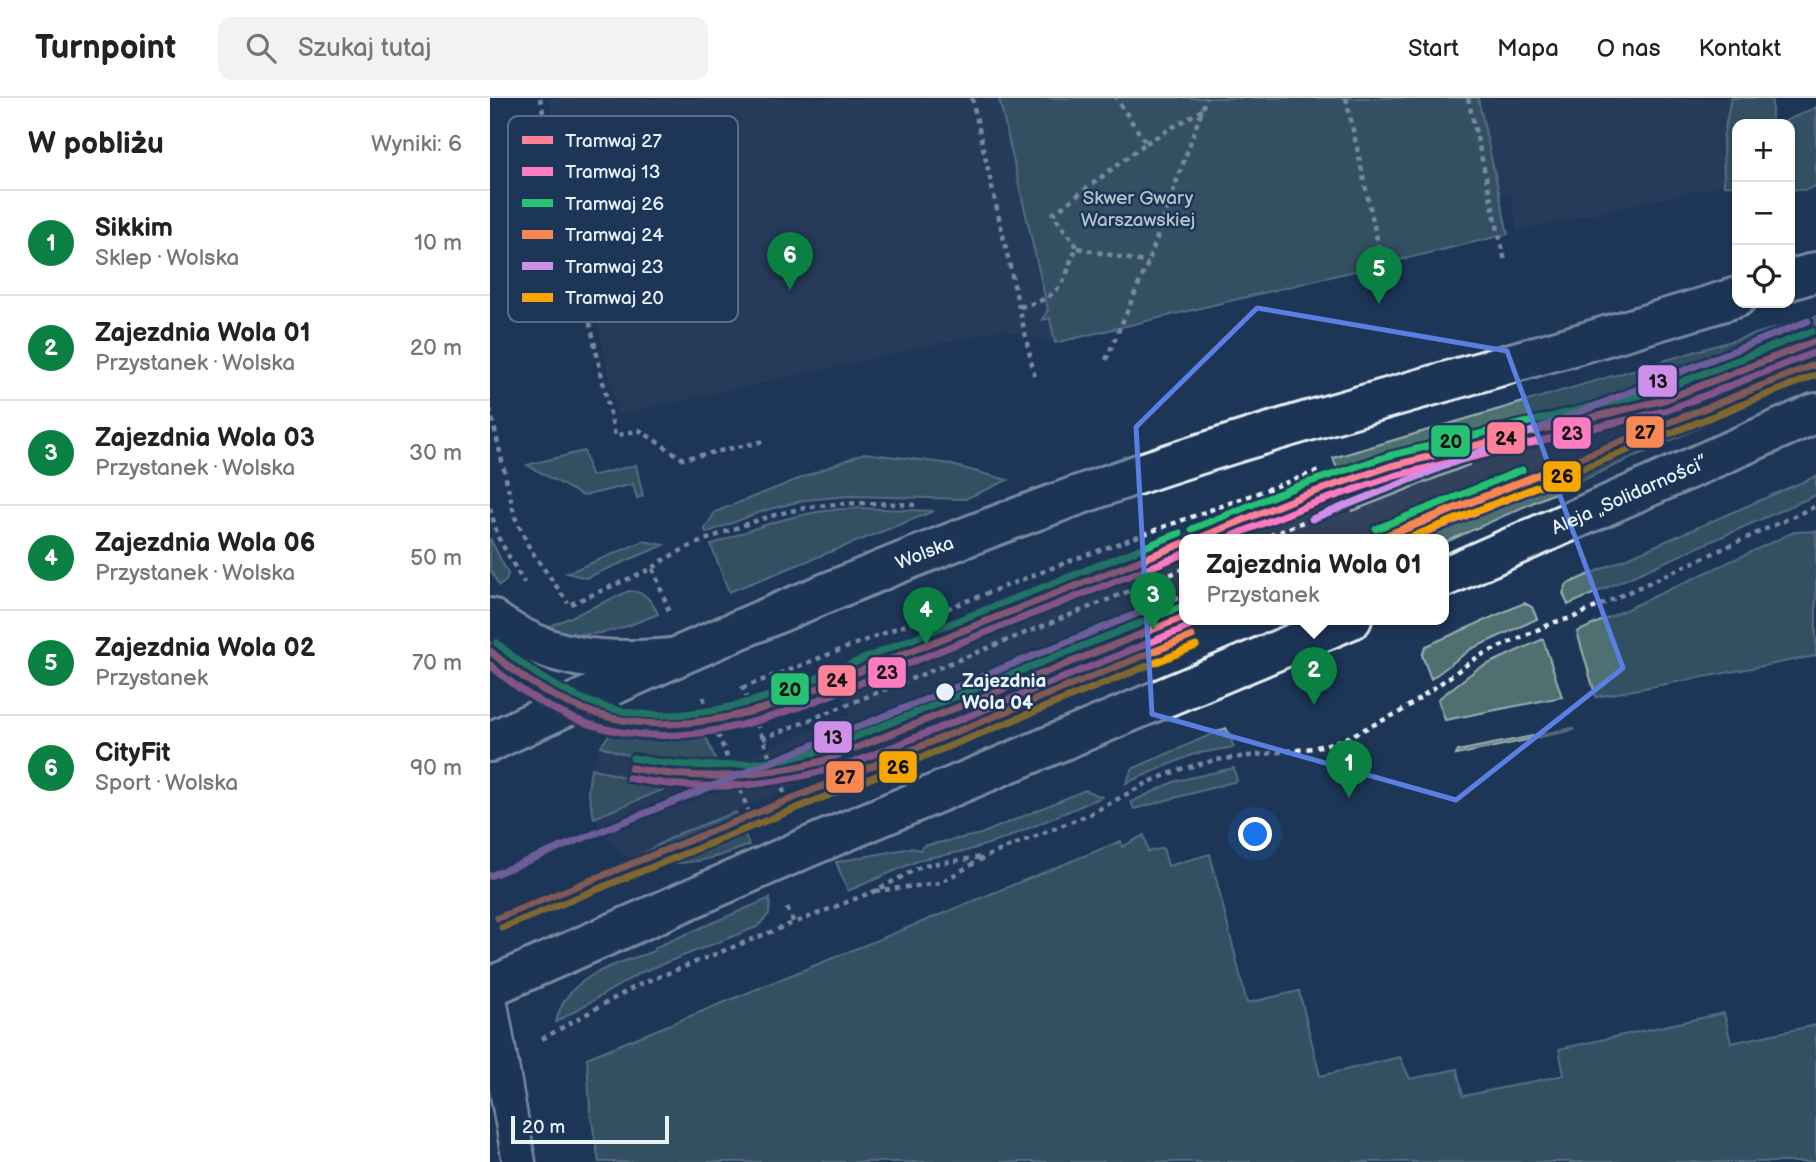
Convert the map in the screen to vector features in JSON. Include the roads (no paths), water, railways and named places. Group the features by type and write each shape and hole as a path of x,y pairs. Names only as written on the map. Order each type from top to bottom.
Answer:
{"main road":[{"path":"1795,278 1816,272"},
{"name":"Wolska","path":"490,742 671,658 1064,501 1217,449 1375,401 1732,298"},
{"name":"Aleja „Solidarności”","path":"1449,575 1816,413"},
{"path":"490,618 518,635 570,656 601,661 671,658"},
{"path":"490,987 806,848 1338,625"}],"lane":[{"path":"490,998 519,1162"}],"tram line":[{"name":"13","path":"1312,519 1808,321"},
{"name":"20","path":"1192,529 1298,486 1388,456 1661,390 1812,331"},
{"name":"24","path":"1209,534 1302,496 1391,466 1664,400 1816,341"},
{"name":"23","path":"1237,534 1306,506 1394,476 1668,410 1816,352"},
{"name":"27","path":"1390,534 1816,364"},
{"name":"26","path":"1418,534 1816,375"},
{"name":"20","path":"1376,529 1522,470"},
{"name":"24","path":"1393,534 1526,480"},
{"name":"23","path":"1421,534 1530,490"},
{"name":"20","path":"497,643 533,672 573,695 594,703 639,714 695,713 756,700 816,679 1180,533"},
{"name":"24","path":"490,651 524,678 558,698 592,712 627,721 663,724 700,722 739,715 780,703 1179,545"},
{"name":"23","path":"490,665 545,704 599,727 653,735 706,732 761,720 816,701 1179,556"},
{"name":"13","path":"490,876 1176,598"},
{"name":"20","path":"633,758 704,766 750,764 820,751 1179,607"},
{"name":"24","path":"631,768 680,775 727,776 774,771 823,761 1179,619"},
{"name":"23","path":"629,778 687,786 743,785 827,770 855,762 1188,627"},
{"name":"27","path":"498,918 1192,636"},
{"name":"26","path":"502,928 1196,646"}],"place":[{"name":"CityFit","path":"790,290"},
{"name":"Zajezdnia Wola 02","path":"1379,304"},
{"name":"Zajezdnia Wola 03","path":"1153,630"},
{"name":"Zajezdnia Wola 06","path":"926,645"},
{"name":"Zajezdnia Wola 04","path":"945,692"},
{"name":"Zajezdnia Wola 01","path":"1314,705"},
{"name":"Sikkim","path":"1349,798"}],"park label":[{"name":"Skwer Gwary Warszawskiej","path":"1138,209"}]}
